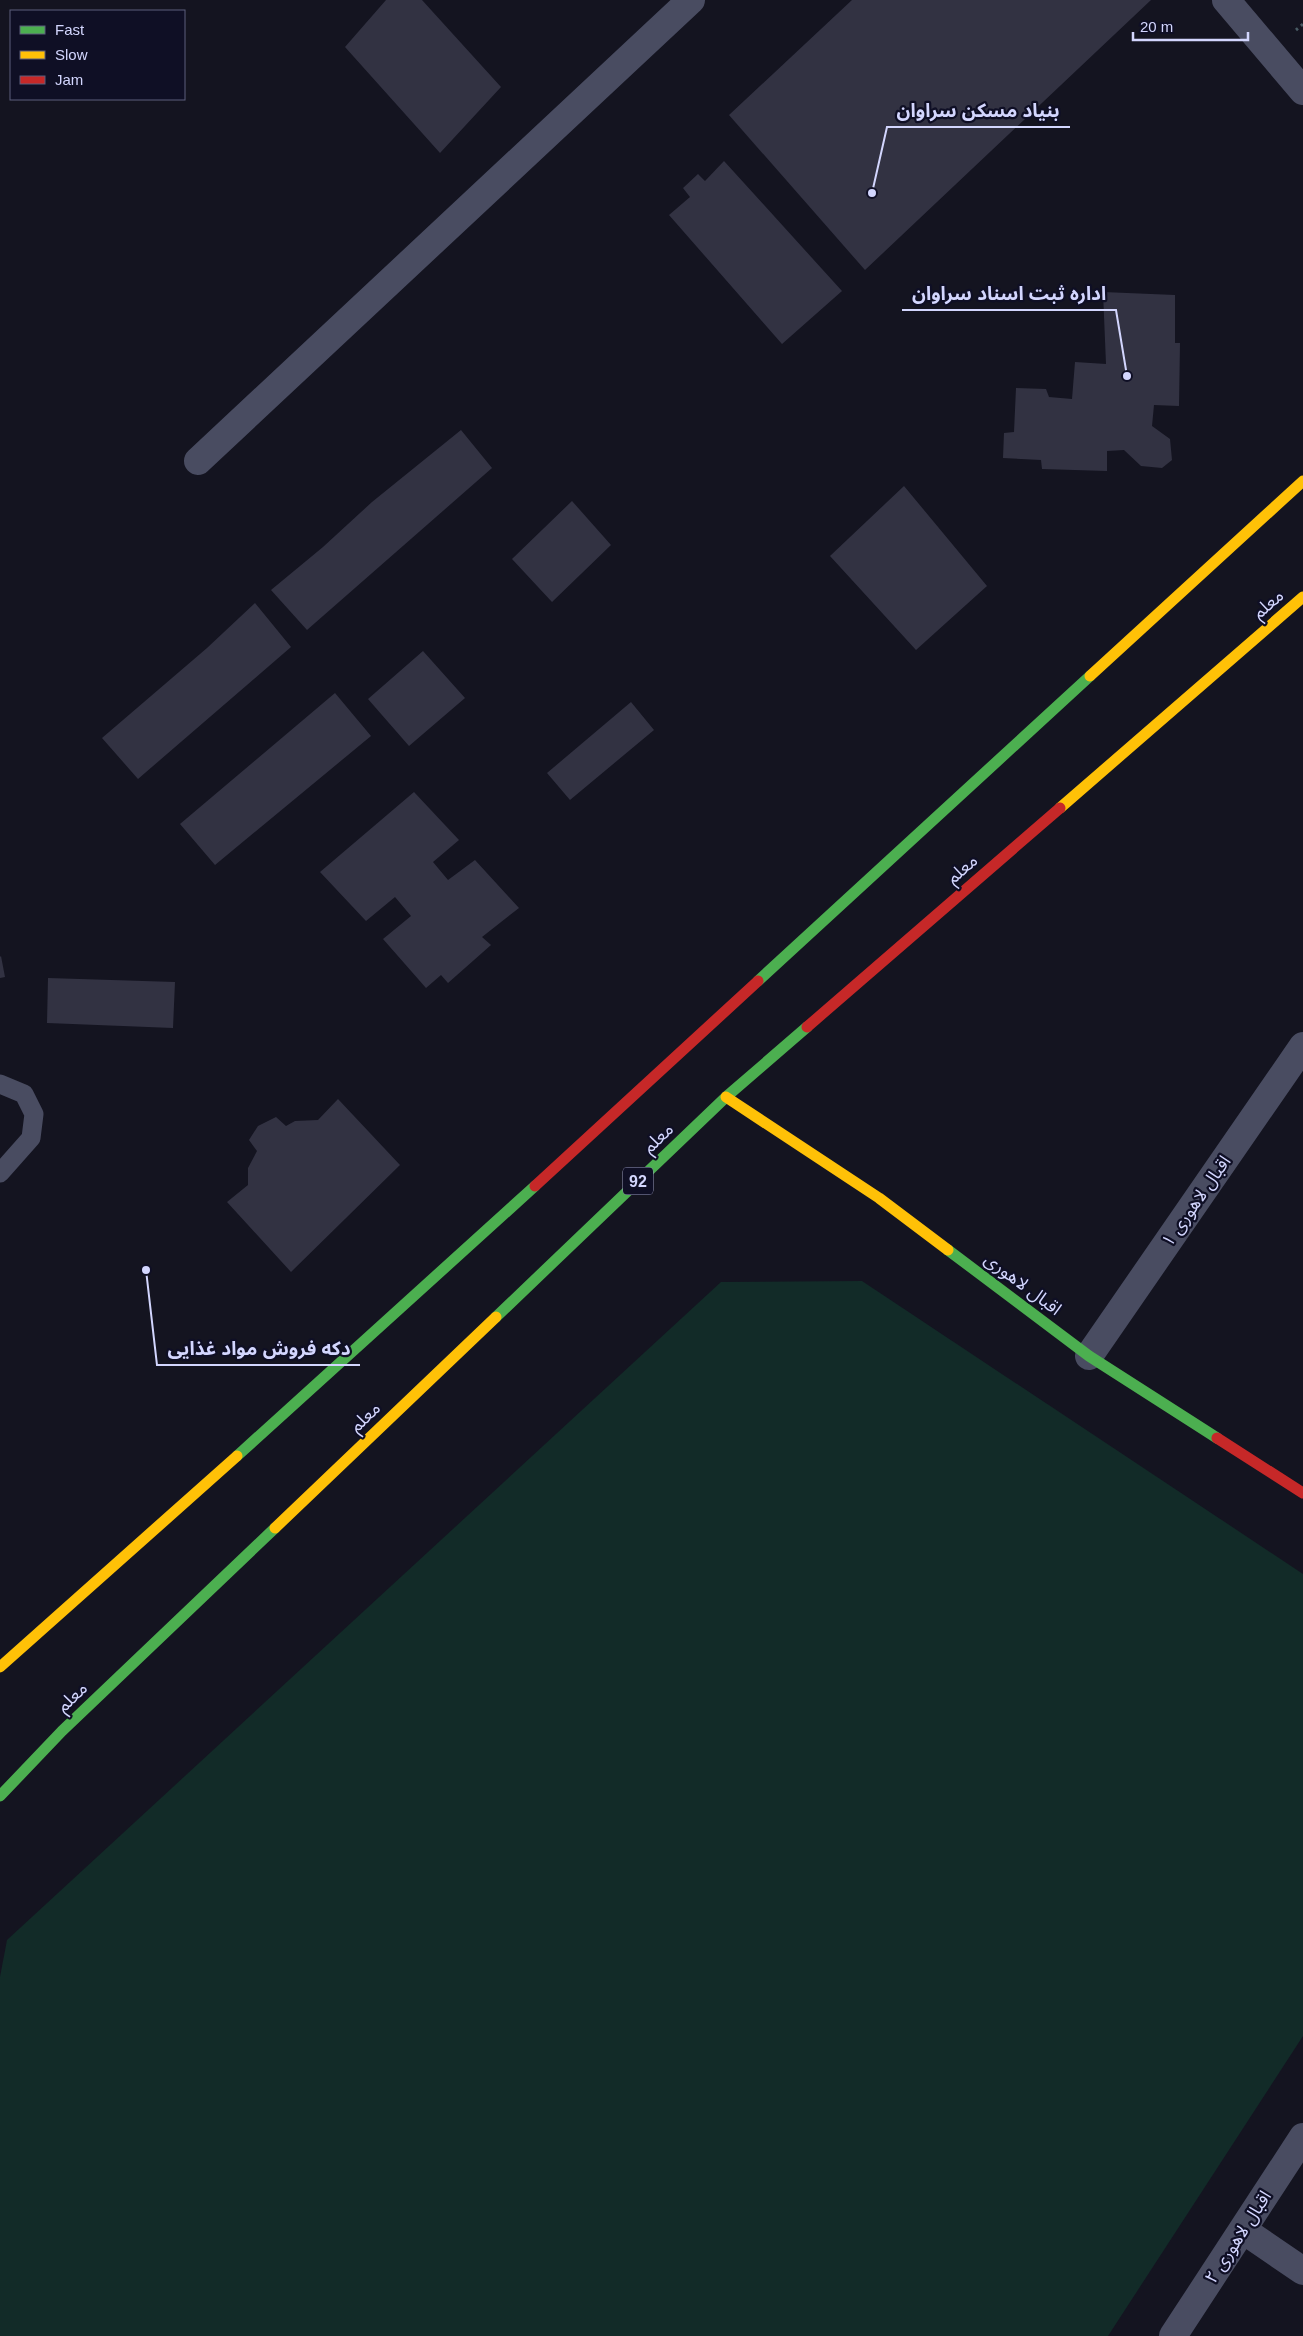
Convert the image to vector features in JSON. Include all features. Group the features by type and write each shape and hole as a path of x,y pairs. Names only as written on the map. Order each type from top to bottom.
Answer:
{"main road":[{"path":"0,1667 358,1348 1303,481"},
{"name":"معلم","path":"0,1796 62,1731 726,1097 1303,597"},
{"name":"اقبال لاهوری","path":"726,1097 879,1198 1089,1356 1303,1493"}],"street":[{"path":"198,461 691,0"},
{"path":"1226,0 1303,91"},
{"name":"اقبال لاهوری ۱","path":"1089,1356 1303,1046"},
{"name":"اقبال لاهوری ۲","path":"1173,2336 1303,2137"},
{"path":"1243,2230 1303,2271"}],"lane":[{"path":"0,1084 24,1094 34,1114 31,1138 0,1173"}],"green space":[{"path":"862,1281 1303,1574 1303,2036 1108,2336 0,2336 0,1977 7,1940 721,1282"}],"building":[{"path":"386,0 422,0 501,87 440,153 345,47"},
{"path":"852,0 1151,0 865,270 729,115"},
{"path":"724,161 842,291 782,344 669,215 690,197 683,188 698,174 705,181"},
{"path":"1103,292 1175,295 1175,343 1180,343 1179,406 1154,405 1152,426 1170,439 1172,460 1162,468 1141,466 1124,450 1107,451 1107,471 1042,469 1041,460 1003,458 1004,433 1014,432 1016,388 1046,389 1049,397 1072,399 1075,362 1106,364"},
{"path":"461,430 492,468 307,630 271,590 323,547 372,502"},
{"path":"904,486 987,586 916,650 830,556"},
{"path":"572,501 611,545 552,602 512,559"},
{"path":"255,603 291,647 138,779 102,738 207,648"},
{"path":"423,651 465,698 409,746 368,699"},
{"path":"335,693 371,736 215,865 180,824"},
{"path":"631,702 654,730 570,800 547,773"},
{"path":"414,792 459,840 433,862 448,880 475,860 519,908 482,937 491,945 448,983 441,975 426,988 383,939 411,916 395,897 366,921 320,872"},
{"path":"0,957 5,977 0,978"},
{"path":"48,978 175,982 173,1028 47,1023"},
{"path":"338,1099 400,1165 291,1272 227,1202 248,1185 248,1168 257,1151 249,1140 258,1126 276,1117 286,1126 295,1121 318,1120"}],"traffic: fast":[{"path":"758,981 1090,676"},
{"path":"496,1317 726,1097 807,1027"},
{"path":"237,1456 535,1186"},
{"path":"948,1250 1089,1356 1217,1438"},
{"path":"0,1796 62,1731 275,1528"}],"traffic: slow":[{"path":"1090,676 1303,481"},
{"path":"1060,808 1303,597"},
{"path":"726,1097 879,1198 948,1250"},
{"path":"275,1528 496,1317"},
{"path":"0,1667 237,1456"}],"traffic: jam":[{"path":"807,1027 1060,808"},
{"path":"535,1186 758,981"},
{"path":"1217,1438 1303,1493"}],"place":[{"name":"بنیاد مسکن سراوان","path":"872,193"},
{"name":"اداره ثبت اسناد سراوان","path":"1127,376"},
{"name":"دکه فروش مواد غذایی","path":"146,1270"}]}
